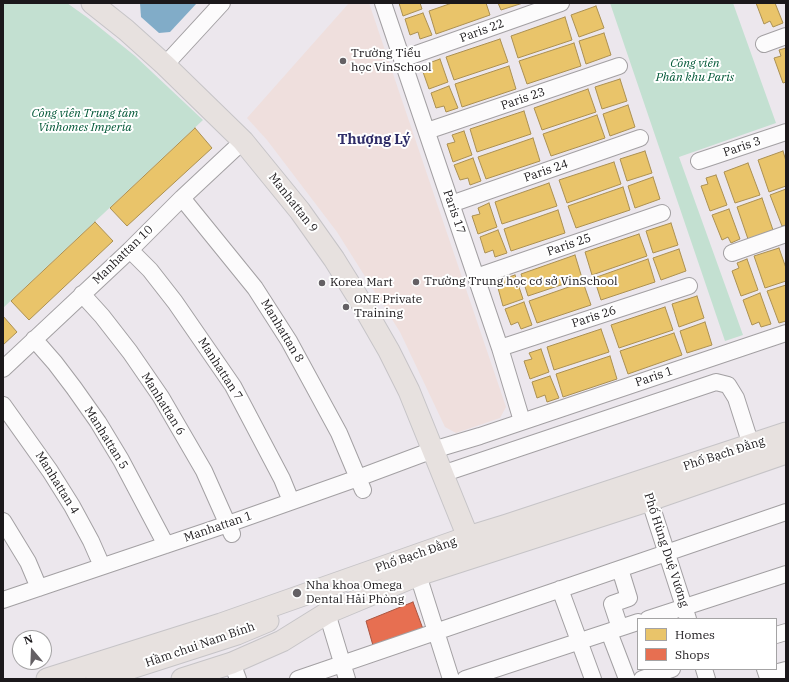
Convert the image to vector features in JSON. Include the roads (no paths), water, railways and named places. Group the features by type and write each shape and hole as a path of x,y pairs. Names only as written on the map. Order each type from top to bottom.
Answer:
{"main road":[{"name":"Manhattan 9","path":"92,3 126,30 165,65 243,141 300,211 334,259 389,351 409,391 468,537"},
{"name":"Phố Bạch Đằng","path":"47,679 221,624 468,537 507,526 786,433"},
{"name":"Phố Bạch Đằng","path":"182,679 235,671 326,613 418,575 785,456"},
{"name":"Hầm chui Nam Bính","path":"97,679 237,634 304,605 342,581"},
{"name":"Hầm chui Nam Bính","path":"130,679 278,632 326,613"}],"street":[{"path":"165,65 222,3"},
{"name":"Paris 17","path":"383,3 500,348 522,421"},
{"name":"Paris 22","path":"402,59 561,3"},
{"path":"764,44 786,36"},
{"name":"Paris 23","path":"427,131 619,66"},
{"name":"Paris 3","path":"699,161 786,132"},
{"name":"Paris 24","path":"451,204 640,138"},
{"name":"Manhattan 10","path":"3,369 243,141"},
{"name":"Manhattan 8","path":"182,198 255,288 289,341 339,433 360,484"},
{"name":"Paris 25","path":"476,277 662,213"},
{"path":"732,253 786,234"},
{"name":"Manhattan 7","path":"130,250 150,270 175,302 233,386 282,479 291,501"},
{"name":"Paris 26","path":"500,348 689,286"},
{"name":"Manhattan 6","path":"82,294 102,316 130,352 161,397 204,471 230,529"},
{"name":"Paris 1","path":"433,450 480,436 786,333"},
{"name":"Manhattan 5","path":"34,339 55,362 98,422 122,460 166,545"},
{"path":"442,474 716,382 728,385 736,398 751,445"},
{"name":"Manhattan 4","path":"3,405 57,482 91,541 102,566"},
{"name":"Manhattan 1","path":"3,600 166,545 230,529 291,501 360,484 433,450"},
{"name":"Phố Hùng Duệ Vương","path":"644,480 686,613"},
{"path":"298,679 786,512"},
{"path":"3,521 28,562 39,588"},
{"path":"620,569 629,598 612,604 615,630 627,679"},
{"path":"654,618 686,613 786,574"},
{"path":"418,575 451,679"},
{"path":"560,589 593,679"},
{"path":"326,613 347,679"},
{"path":"466,679 637,622"},
{"path":"642,679 669,670"},
{"path":"765,670 767,675 786,670"}],"water":[{"path":"140,3 197,3 170,32 159,33 141,17"}],"place":[{"name":"Trường Tiểu học VinSchool","path":"343,61"},
{"name":"Trường Trung học cơ sở VinSchool","path":"416,282"},
{"name":"Korea Mart","path":"322,283"},
{"name":"ONE Private Training","path":"346,307"},
{"name":"Nha khoa Omega Dental Hải Phòng","path":"297,593"}],"district":[{"name":"Thượng Lý","path":"374,140"}],"park label":[{"name":"Công viên Phân khu Paris","path":"695,71"},
{"name":"Công viên Trung tâm Vinhomes Imperia","path":"85,121"}]}
